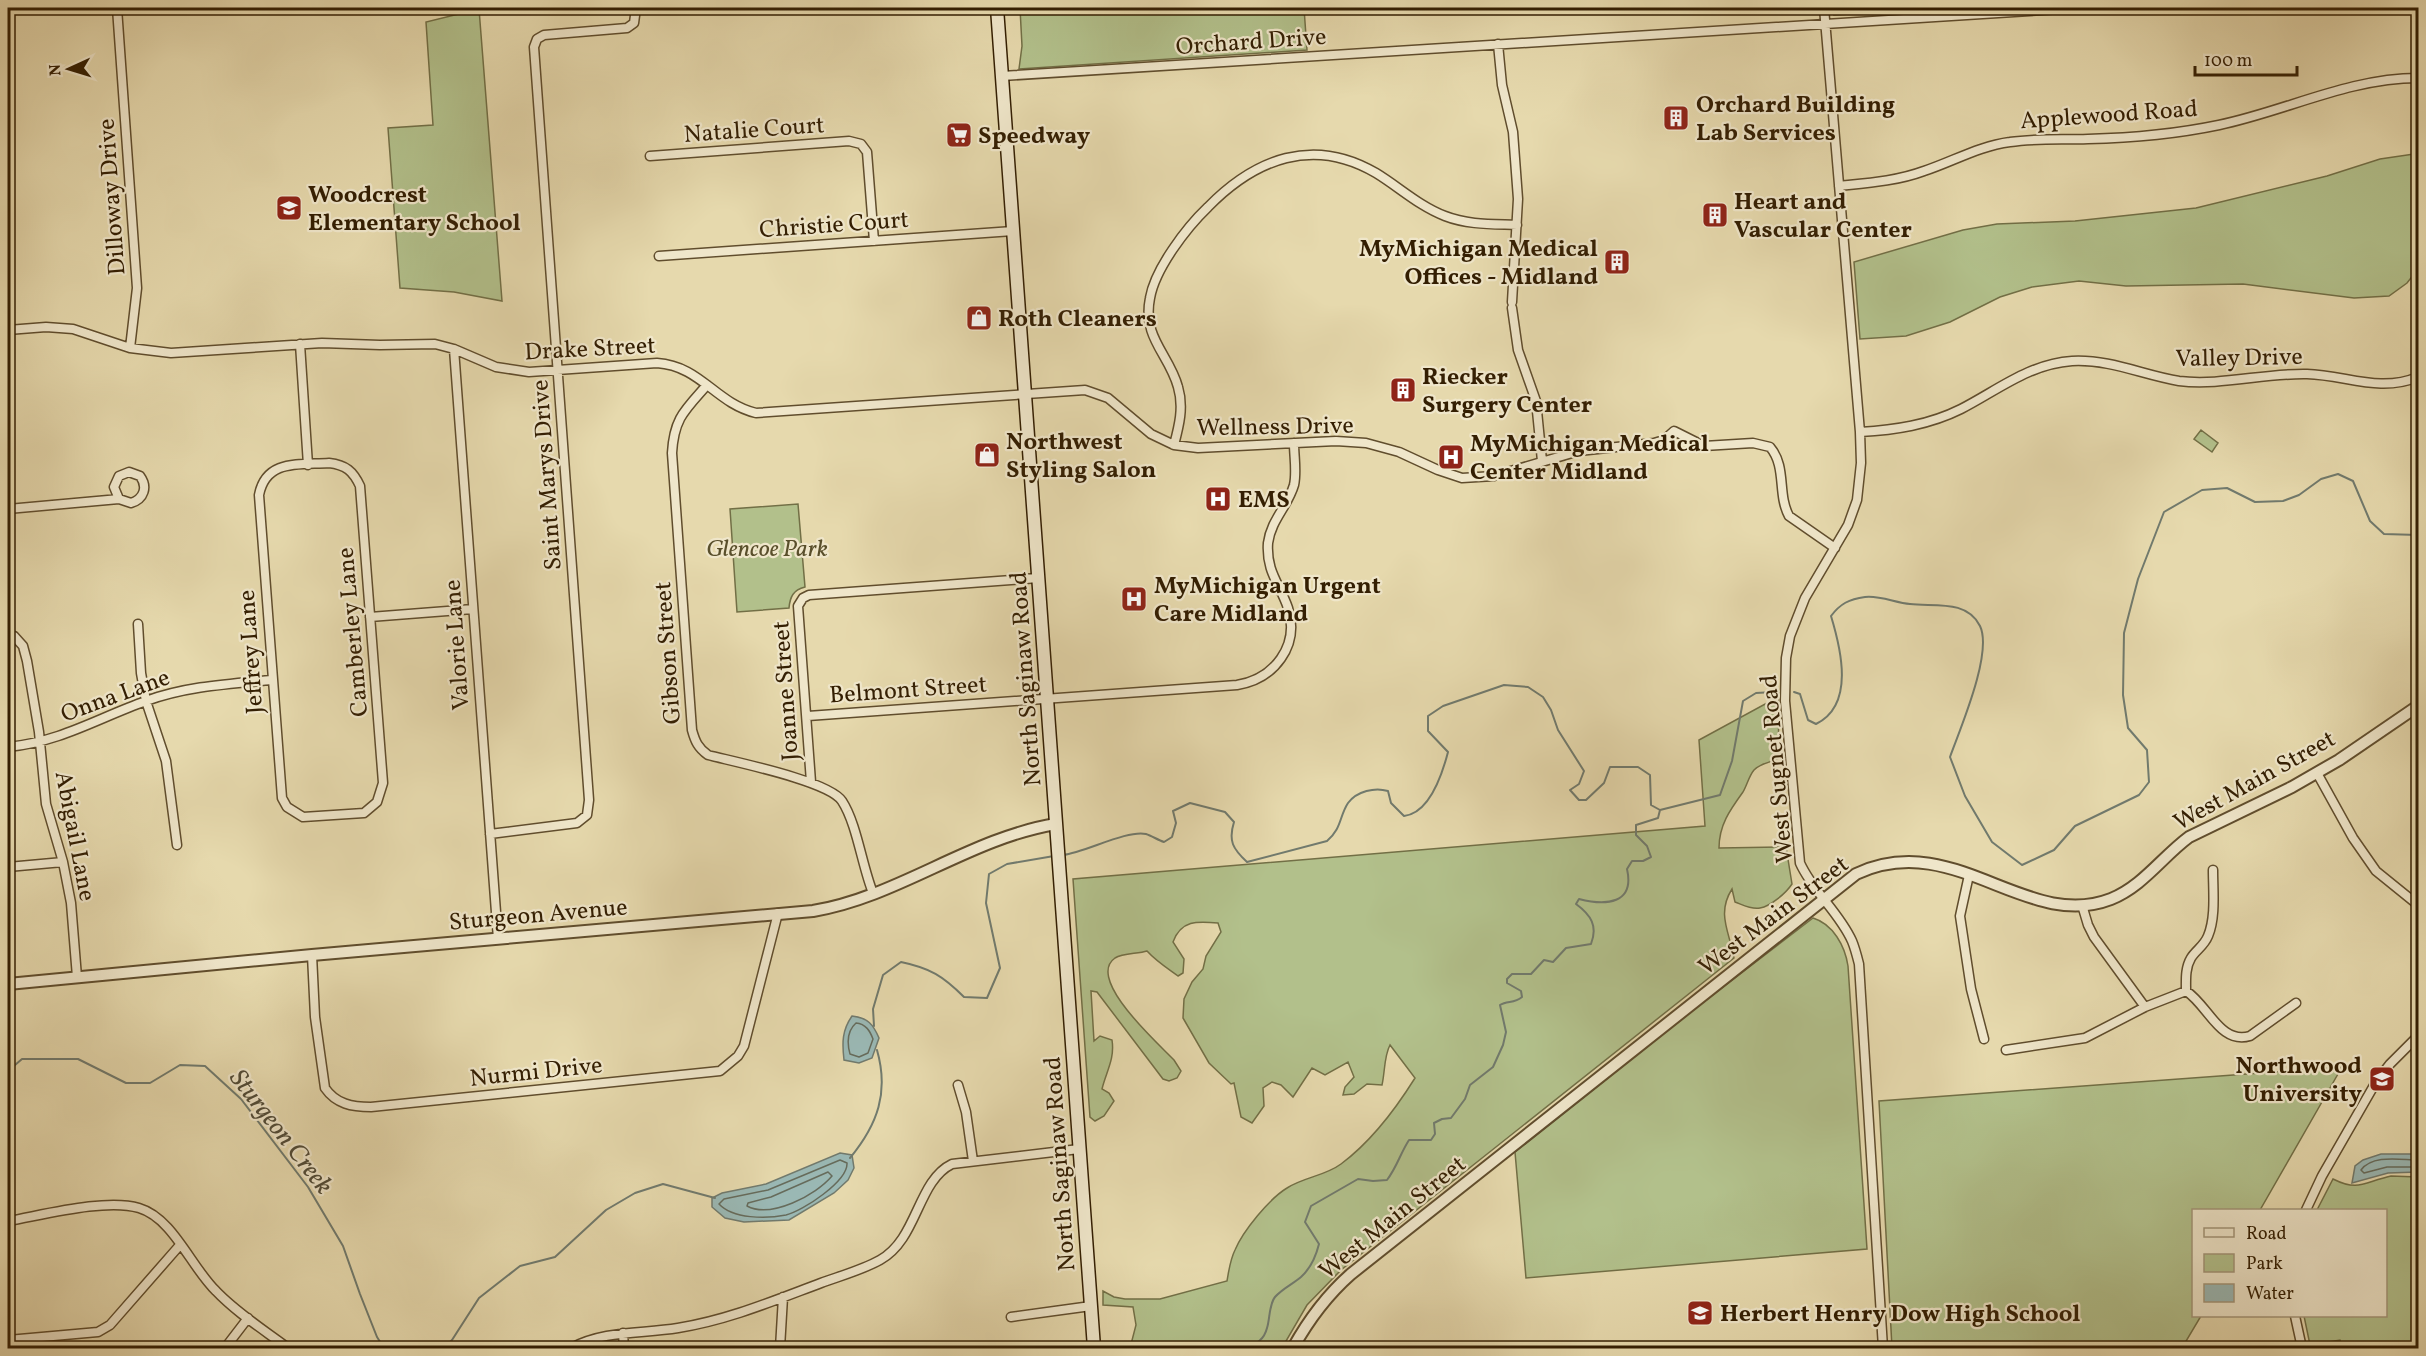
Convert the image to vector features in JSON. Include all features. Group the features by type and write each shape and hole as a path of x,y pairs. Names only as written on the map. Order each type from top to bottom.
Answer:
{"main road":[{"name":"North Saginaw Road","path":"997,8 1094,1348"}],"street":[{"name":"Dilloway Drive","path":"117,8 136,262 136,310 130,348"},
{"name":"Saint Marys Drive","path":"490,834 577,823 583,819 588,808 534,56 537,39 544,35 627,28 634,23 636,8"},
{"name":"West Sugnet Road","path":"1824,8 1860,432 1861,472 1857,500 1848,525 1795,620 1790,636 1784,678 1800,863 1808,880 1837,916 1852,940 1859,964 1883,1348"},
{"name":"Orchard Drive","path":"1002,76 2077,8"},
{"path":"1498,44 1502,85 1513,132 1517,225 1512,305 1515,338 1536,401 1542,461"},
{"name":"Applewood Road","path":"1839,186 1898,179 1994,144 2039,139 2072,140 2156,135 2228,123 2343,88 2374,82 2418,78"},
{"name":"Natalie Court","path":"650,156 849,141 861,144 867,152 874,241"},
{"path":"1174,445 1180,422 1181,398 1176,381 1151,332 1148,311 1151,291 1159,273 1194,222 1220,194 1249,172 1272,162 1296,156 1340,158 1377,173 1419,203 1444,215 1475,222 1517,225"},
{"name":"Christie Court","path":"659,256 1013,231"},
{"name":"Drake Street","path":"8,330 46,327 73,329 130,348 171,353 336,342 380,345 422,343 454,349 496,367 512,370 674,364 687,370 734,405 756,413 1025,393"},
{"path":"300,345 308,465"},
{"name":"Valorie Lane","path":"454,349 498,939"},
{"name":"Valley Drive","path":"1860,432 1900,429 1941,418 2026,372 2051,364 2073,361 2106,363 2156,376 2197,382 2308,374 2371,385 2410,381 2418,377"},
{"name":"Gibson Street","path":"707,385 684,411 674,431 672,453 692,730 700,749 708,755 811,782 835,793 842,800 873,893"},
{"name":"Wellness Drive","path":"1025,393 1074,390 1096,393 1114,402 1151,434 1174,445 1198,448 1345,441 1378,445 1449,475 1471,479 1494,476 1579,451 1654,444 1664,440 1674,431 1704,446 1753,443 1770,447 1780,467 1785,508 1789,516 1835,548"},
{"name":"Belmont Street","path":"807,716 1237,685 1264,677 1274,667 1288,645 1290,626 1288,608 1270,571 1269,542 1274,521 1294,484 1293,443"},
{"name":"Camberley Lane","path":"308,465 340,464 349,469 360,486 383,783 381,794 371,809 364,813 348,815"},
{"name":"Jeffrey Lane","path":"308,465 276,468 261,482 259,495 279,780 282,798 287,807 303,817 348,815"},
{"path":"8,509 119,499"},
{"name":"Joanne Street","path":"811,782 798,606 803,598 809,595 1038,578"},
{"path":"370,617 473,609"},
{"path":"138,624 141,673 146,700 166,761 177,845"},
{"name":"Abigail Lane","path":"11,635 22,646 27,661 40,742 46,804 63,862 71,903 77,977"},
{"name":"Onna Lane","path":"8,747 40,742 77,731 146,700 191,688 272,680"},
{"name":"West Main Street","path":"1293,1348 1324,1300 1351,1274 1856,874 1890,863 1929,862 2051,903 2082,905 2109,899 2126,892 2140,882 2176,846 2189,837 2317,773 2418,706"},
{"path":"2317,773 2353,838 2376,871 2418,905"},
{"name":"Sturgeon Avenue","path":"8,984 834,908 1011,834 1056,824"},
{"path":"8,867 63,862"},
{"path":"2186,991 2187,972 2191,959 2203,946 2209,933 2213,903 2213,870"},
{"path":"1969,875 1960,916 1971,989 1984,1039"},
{"path":"2082,905 2094,937 2145,1007"},
{"name":"Nurmi Drive","path":"312,955 315,1017 325,1088 332,1098 341,1102 354,1107 371,1107 720,1071 738,1056 744,1046 778,914"},
{"path":"2186,991 2194,996 2225,1032 2231,1037 2241,1039 2250,1036 2296,1003"},
{"path":"2006,1050 2085,1038 2145,1007 2186,991"},
{"path":"2306,1209 2322,1176 2376,1082 2418,1036"},
{"path":"958,1085 966,1112 973,1161"},
{"path":"571,1348 587,1341 623,1333 675,1329 723,1320 880,1260 904,1238 934,1180 945,1167 952,1164 1079,1149"},
{"path":"8,1221 102,1205 123,1204 155,1214 216,1292 288,1348"},
{"path":"8,1340 98,1332 110,1325 180,1245"},
{"path":"780,1348 783,1297"},
{"path":"1011,1317 1091,1306"},
{"path":"2295,1317 2298,1348"},
{"path":"225,1348 248,1318"},
{"path":"623,1333 624,1348"}],"green space":[{"path":"1020,8 1304,8 1307,50 1019,69 1022,46"},
{"path":"1834,8 1961,8 1834,15"},
{"path":"479,9 502,301 454,292 400,288 388,128 433,125 426,22"},
{"path":"2418,155 2418,269 2407,283 2389,296 2354,298 2243,284 2126,286 2079,281 2032,287 2000,297 1950,322 1906,336 1860,339 1854,262 1963,230 1997,224 2075,221 2196,208 2327,176 2380,159"},
{"path":"2201,430 2218,443 2212,452 2194,439"},
{"name":"Glencoe Park","path":"798,504 805,587 793,594 789,608 737,612 730,509"},
{"path":"1778,697 1779,758 1760,765 1752,772 1743,792 1726,818 1719,840 1719,848 1786,847 1792,884 1773,902 1757,908 1735,902 1732,889 1727,898 1725,915 1734,958 1341,1270 1307,1305 1282,1348 1130,1348 1136,1325 1133,1307 1103,1305 1103,1291 1114,1297 1125,1299 1160,1299 1227,1281 1232,1258 1239,1242 1265,1207 1287,1188 1335,1168 1352,1155 1382,1124 1415,1078 1390,1045 1382,1085 1367,1084 1354,1094 1343,1095 1345,1087 1354,1077 1348,1062 1325,1075 1312,1068 1293,1097 1281,1085 1272,1082 1263,1088 1264,1106 1252,1123 1241,1117 1234,1083 1231,1084 1209,1063 1183,1018 1184,999 1192,982 1203,969 1206,956 1221,932 1218,923 1197,922 1180,929 1173,942 1184,959 1183,973 1178,976 1147,951 1118,956 1108,968 1110,981 1117,996 1141,1027 1174,1060 1181,1071 1177,1078 1169,1081 1163,1079 1097,992 1091,991 1094,1041 1100,1036 1112,1040 1113,1047 1102,1089 1109,1093 1114,1101 1104,1116 1095,1121 1090,1117 1073,879 1705,826 1699,740"},
{"path":"1813,918 1826,925 1837,937 1848,966 1867,1249 1526,1278 1515,1152"},
{"path":"2342,1067 2261,1209 2192,1209 2192,1317 2200,1317 2182,1348 1892,1348 1879,1101"},
{"path":"2391,1176 2418,1177 2418,1348 2343,1348 2340,1340 2310,1345 2304,1317 2387,1317 2387,1209 2318,1209 2333,1179 2349,1185 2362,1185"}],"water":[{"path":"852,1016 862,1018 869,1023 879,1038 872,1058 859,1063 844,1060 843,1037"},
{"path":"840,1153 852,1155 854,1168 848,1180 834,1193 789,1220 744,1222 725,1218 712,1207 712,1198 722,1193 766,1184"},
{"path":"2381,1154 2418,1154 2418,1172 2388,1173 2352,1183 2355,1166 2363,1160"}],"waterway":[{"name":"Sturgeon Creek","path":"1794,692 1800,694 1808,720 1816,724 1828,715 1836,704 1841,690 1842,675 1831,616 1841,605 1854,599 1876,597 1910,604 1949,606 1974,617 1980,626 1983,638 1979,672 1950,757 1965,796 1992,842 2022,865 2054,850 2075,826 2139,795 2149,782 2147,750 2128,728 2123,695 2124,633 2138,579 2164,512 2202,490 2227,488 2255,502 2283,501 2299,495 2321,479 2338,474 2353,481 2370,521 2384,534 2418,535"},
{"name":"Sturgeon Creek","path":"1063,855 1128,835 1146,834 1164,842 1172,837 1176,823 1173,811 1190,803 1225,812 1234,822 1233,844 1247,862 1327,841 1338,827 1348,803 1366,791 1388,791 1391,803 1404,816 1413,813 1421,808 1434,792 1448,752 1428,731 1428,716 1443,706 1504,685 1528,687 1543,697 1551,710 1558,730 1584,771 1579,784 1570,790 1579,800 1586,800 1604,783 1610,767 1638,767 1650,775 1651,805 1660,810 1720,795 1732,761 1743,701 1756,693 1773,692"},
{"path":"1206,1348 1216,1342 1238,1347 1253,1345 1264,1336 1273,1300 1305,1273 1316,1253 1319,1244 1305,1222 1311,1206 1358,1179 1387,1180 1409,1140 1431,1140 1435,1134 1434,1123 1451,1118 1465,1099 1470,1085 1493,1067 1503,1045 1506,1032 1500,1005 1522,997 1521,991 1507,983 1507,979 1512,974 1531,974 1544,960 1553,962 1566,948 1591,944 1594,932 1592,921 1576,904 1579,899 1608,902 1622,896 1627,889 1627,869 1632,861 1643,861 1651,857 1647,846 1636,835 1636,825 1658,818 1660,810"},
{"name":"Sturgeon Creek","path":"874,1026 873,1009 883,975 901,962 936,974 964,997 987,998 1000,968 986,903 989,874 1007,864 1054,856"},
{"name":"Sturgeon Creek","path":"850,1158 868,1133 878,1107 882,1080 877,1050"},
{"name":"Sturgeon Creek","path":"8,1071 22,1059 78,1059 126,1083 150,1083 180,1065 205,1066 241,1099 308,1187 343,1246 377,1337 384,1348"},
{"name":"Sturgeon Creek","path":"444,1348 452,1340 479,1298 520,1266 555,1257 606,1210 635,1193 663,1184 715,1198"}],"place":[{"name":"Orchard Building Lab Services","path":"1676,118"},
{"name":"Speedway","path":"959,135"},
{"name":"Woodcrest Elementary School","path":"289,208"},
{"name":"Heart and Vascular Center","path":"1715,215"},
{"name":"MyMichigan Medical Offices - Midland","path":"1617,262"},
{"name":"Roth Cleaners","path":"979,318"},
{"name":"Riecker Surgery Center","path":"1403,390"},
{"name":"Northwest Styling Salon","path":"987,455"},
{"name":"MyMichigan Medical Center Midland","path":"1451,457"},
{"name":"EMS","path":"1218,499"},
{"name":"MyMichigan Urgent Care Midland","path":"1134,599"},
{"name":"Northwood University","path":"2382,1079"},
{"name":"Herbert Henry Dow High School","path":"1700,1313"}]}
